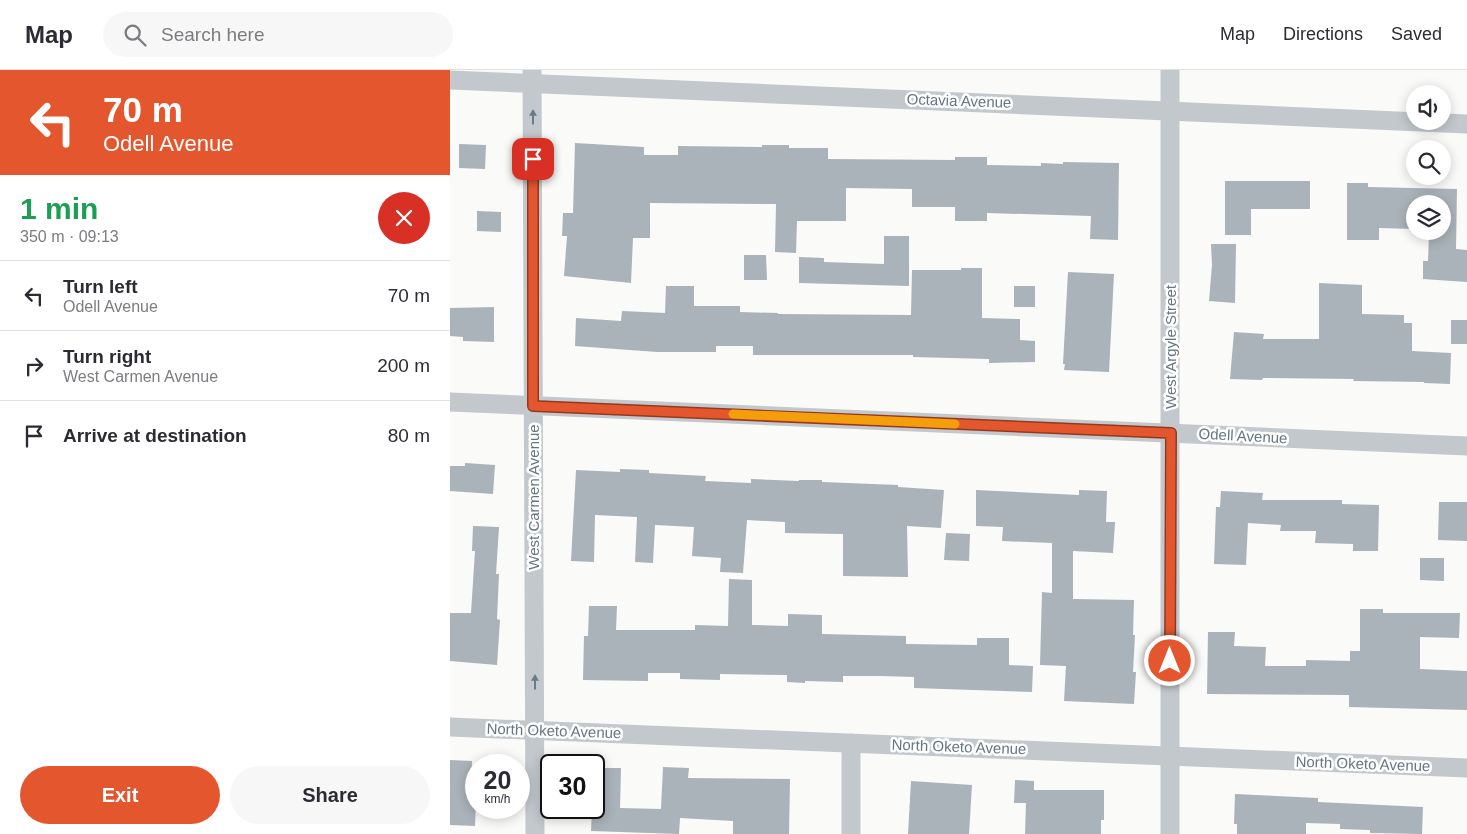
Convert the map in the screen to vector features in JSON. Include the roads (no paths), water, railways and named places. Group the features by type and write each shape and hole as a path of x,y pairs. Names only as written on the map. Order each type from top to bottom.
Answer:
{"street":[{"name":"West Argyle Street","path":"1170,70 1170,834"},
{"name":"Octavia Avenue","path":"450,80 532,77 1467,124"},
{"name":"West Carmen Avenue","path":"532,77 535,834"},
{"name":"Odell Avenue","path":"450,402 1467,446"},
{"name":"North Oketo Avenue","path":"450,727 1467,768"},
{"path":"851,743 851,834"}]}
